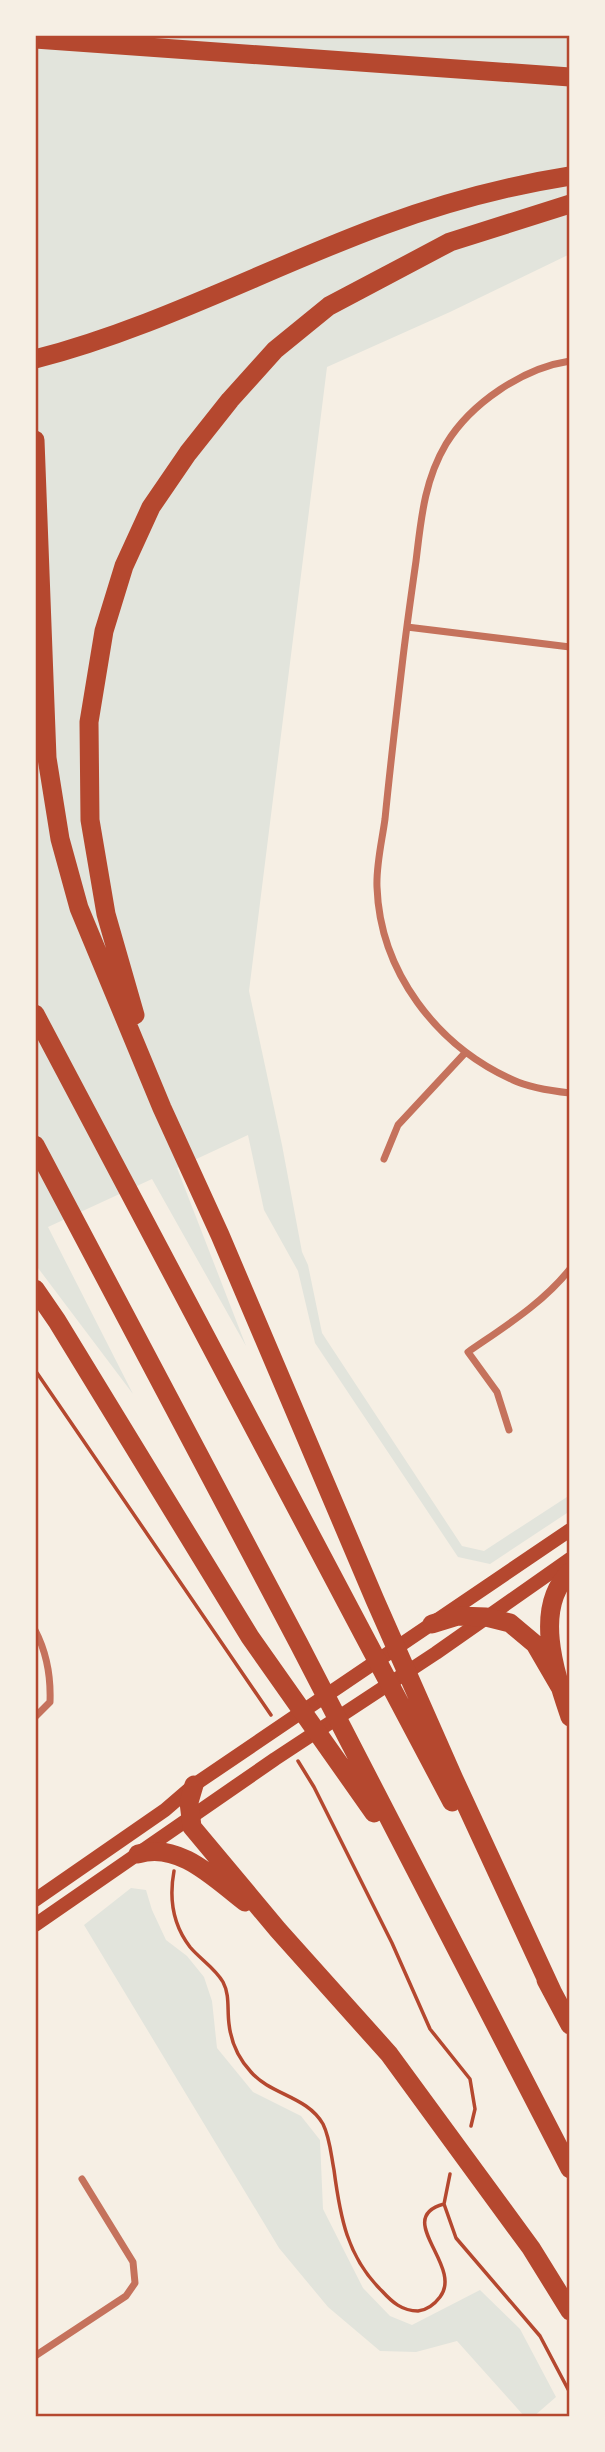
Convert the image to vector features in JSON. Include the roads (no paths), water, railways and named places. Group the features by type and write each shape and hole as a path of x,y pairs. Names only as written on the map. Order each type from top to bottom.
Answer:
{"highway":[{"path":"35,38 570,77"},
{"path":"35,359 142,326 385,225 494,192 570,176"},
{"path":"162,1108 106,914 90,820 89,722 104,631 124,566 151,507 229,400 286,341 328,306 450,242 570,204"},
{"path":"35,440 47,758 60,839 79,908 162,1108 220,1235 396,1648 552,1991"},
{"path":"35,1014 570,2025"},
{"path":"35,1145 299,1644 570,2169"},
{"path":"35,1289 250,1637 416,1874"},
{"path":"570,1572 551,1606 550,1636 560,1687 570,1717"},
{"path":"427,1627 458,1616 486,1617 510,1623 535,1644 560,1687"},
{"path":"194,1785 188,1802 192,1827 278,1930 389,2054 531,2248 570,2311"},
{"path":"138,1854 160,1852 187,1859 278,1930"}],"main road":[{"path":"35,1900 165,1810 194,1785 263,1737 570,1530"},
{"path":"35,1925 570,1559"}],"street":[{"path":"570,360 538,369 516,379 473,413 447,443 432,472 425,494 407,627 377,887 386,944 428,1017 465,1053 514,1081 570,1093"},
{"path":"407,627 570,647"},
{"path":"384,1159 398,1125 465,1053"},
{"path":"509,1430 497,1392 468,1352 535,1305 554,1289 570,1269"},
{"path":"35,1630 51,1678 50,1702 35,1717"},
{"path":"35,2356 126,2297 135,2283 133,2263 82,2179"}]}
